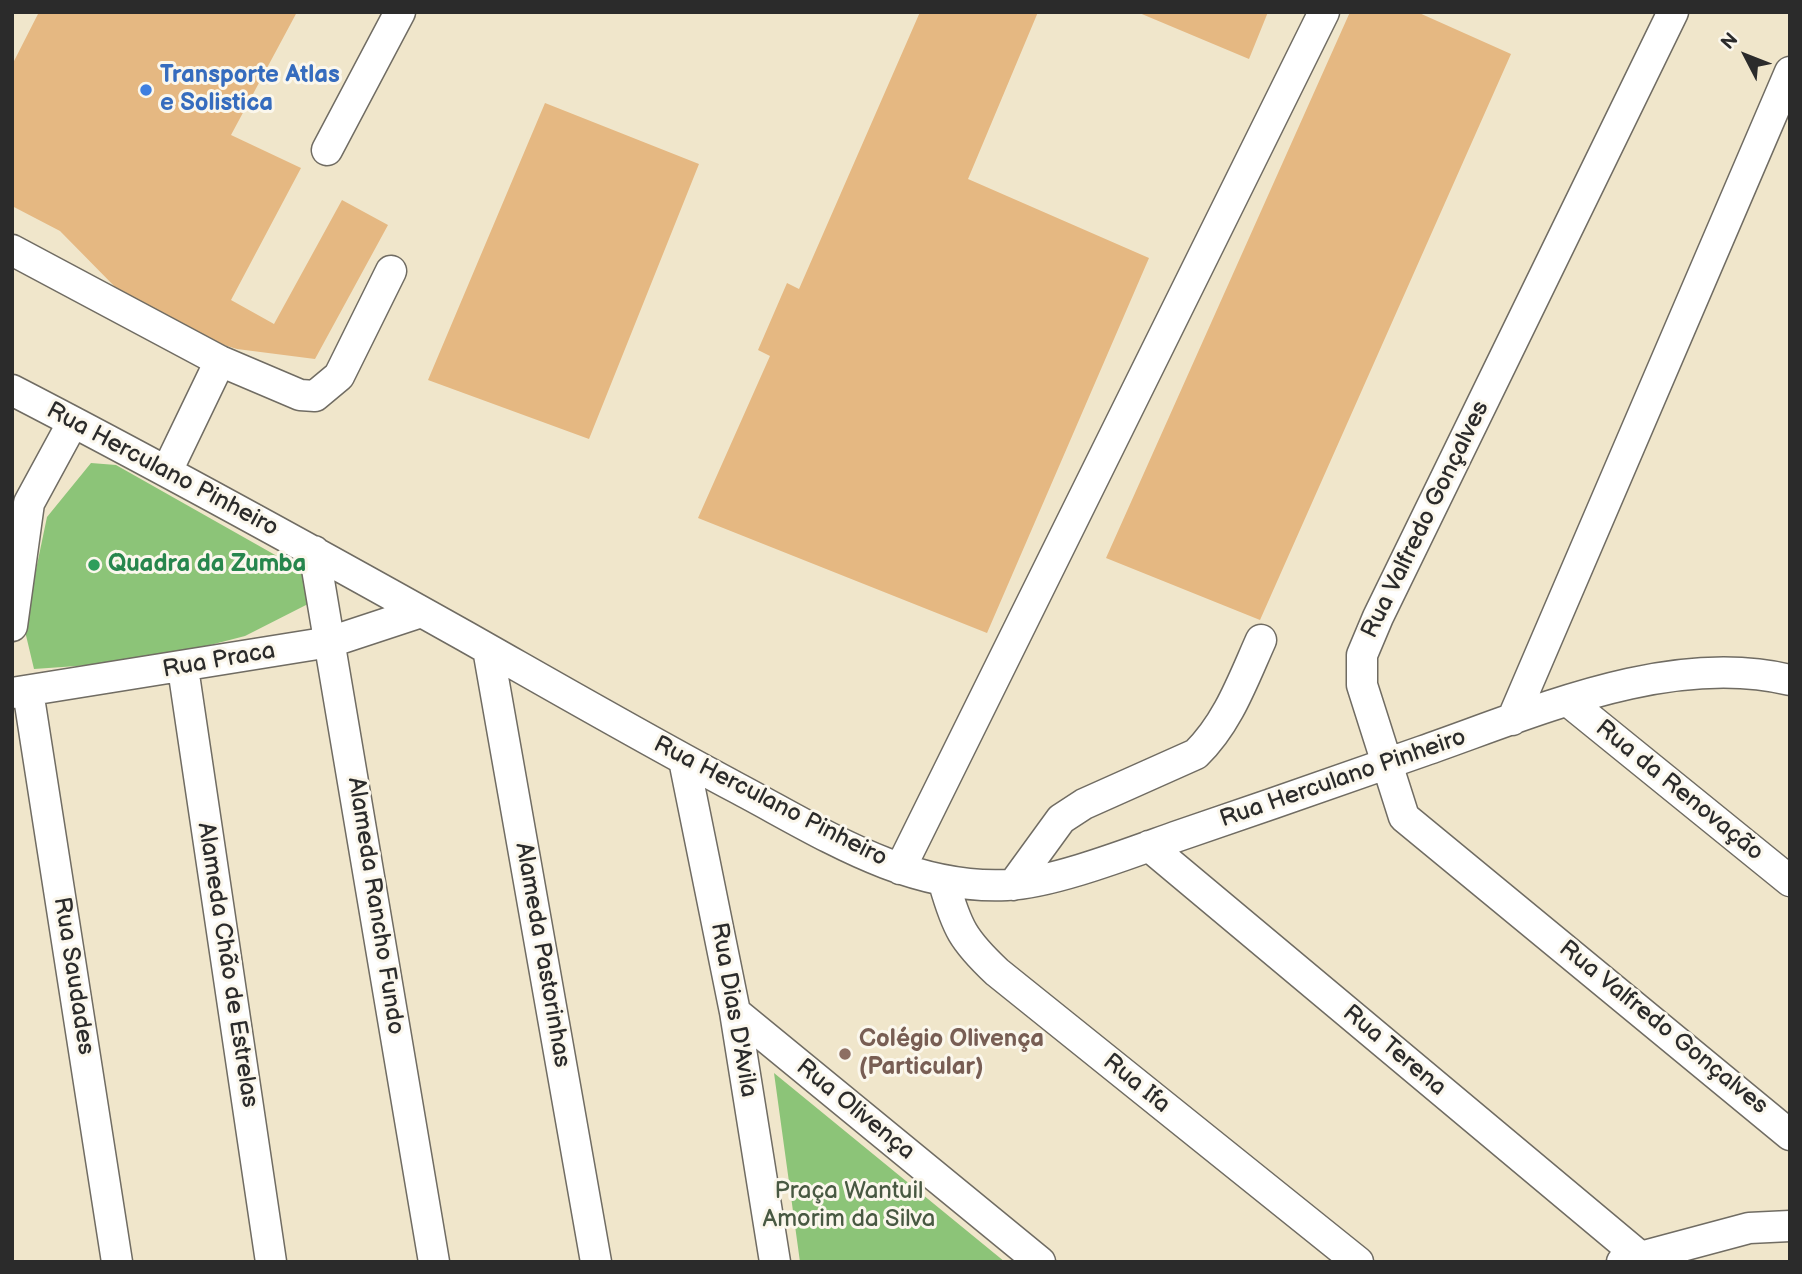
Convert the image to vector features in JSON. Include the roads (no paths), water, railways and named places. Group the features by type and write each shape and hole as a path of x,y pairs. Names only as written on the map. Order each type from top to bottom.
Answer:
{"street":[{"path":"327,150 400,12"},
{"path":"900,869 1324,12"},
{"name":"Rua Valfredo Gonçalves","path":"1673,12 1362,654 1362,685 1404,817 1790,1135"},
{"path":"1512,720 1790,72"},
{"path":"12,250 220,361 300,395 315,396 339,376 391,271"},
{"path":"167,471 220,361"},
{"name":"Rua Herculano Pinheiro","path":"12,390 314,551 684,760 867,856 944,883 1013,886 1149,846 1568,701 1666,676 1726,672 1790,680"},
{"path":"12,626 21,515 73,422"},
{"name":"Alameda Rancho Fundo","path":"314,551 434,1262"},
{"name":"Rua Praca","path":"20,692 183,668 330,642 421,612"},
{"path":"1013,886 1061,819 1084,804 1196,754 1209,741 1226,716 1261,640"},
{"name":"Alameda Pastorinhas","path":"488,649 596,1262"},
{"name":"Alameda Chão de Estrelas","path":"183,668 271,1262"},
{"name":"Rua Saudades","path":"20,692 117,1262"},
{"name":"Rua da Renovação","path":"1568,701 1790,881"},
{"name":"Rua Dias D'Avila","path":"684,760 735,1012 775,1262"},
{"name":"Rua Terena","path":"1149,846 1630,1259"},
{"name":"Rua Ifa","path":"944,883 955,922 968,944 997,972 1358,1262"},
{"name":"Rua Olivença","path":"735,1012 1040,1262"},
{"path":"1630,1259 1749,1228 1790,1226"}],"place":[{"name":"Transporte Atlas e Solistica","path":"146,90"},
{"name":"Quadra da Zumba","path":"94,565"},
{"name":"Colégio Olivença (Particular)","path":"845,1054"}],"park label":[{"name":"Praça Wantuil Amorim da Silva","path":"849,1206"}]}
